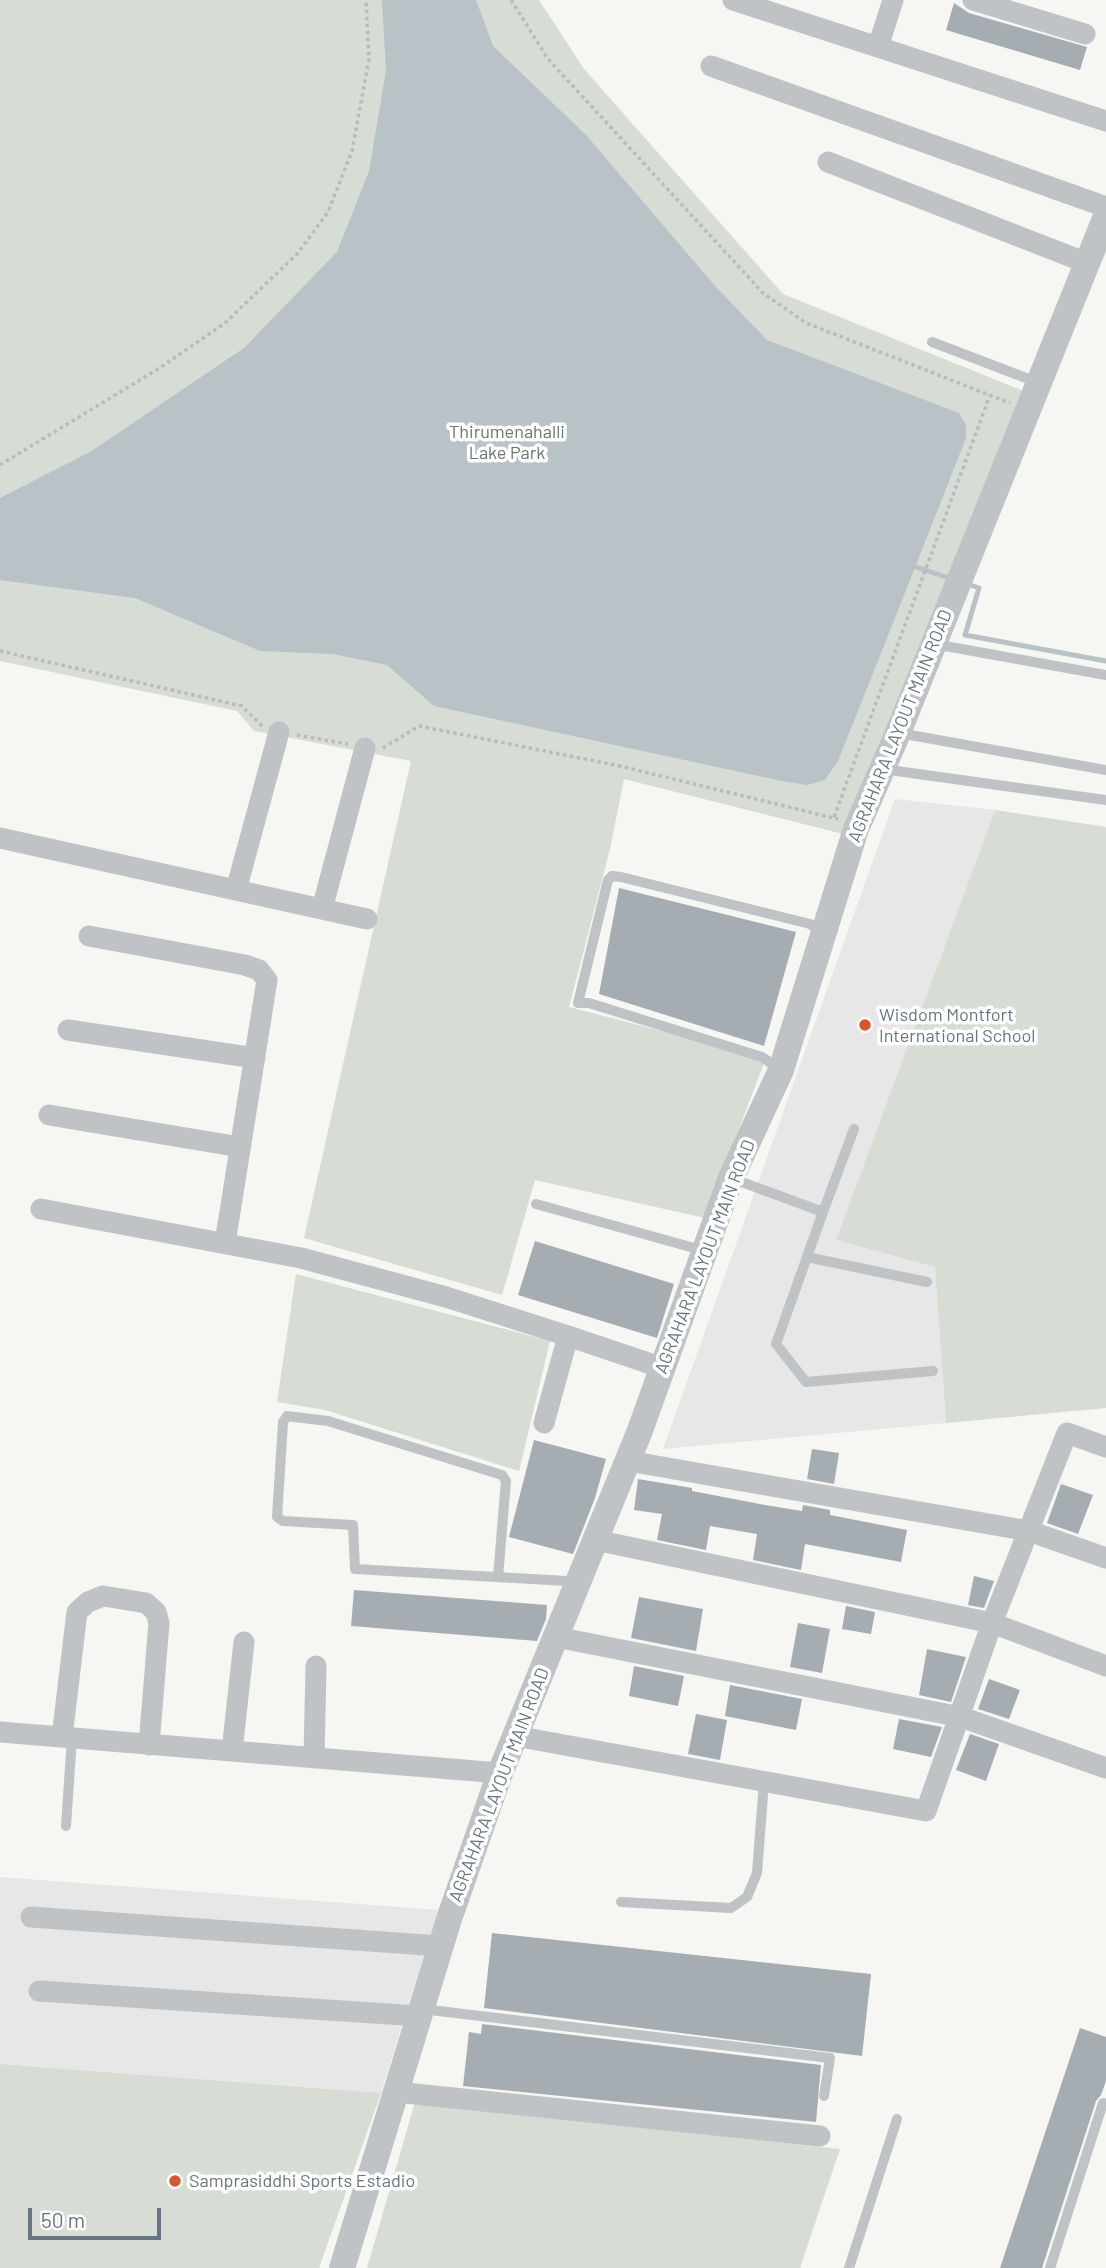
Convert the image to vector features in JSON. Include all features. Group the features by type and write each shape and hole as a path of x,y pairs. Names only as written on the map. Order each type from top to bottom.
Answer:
{"street":[{"path":"733,0 1106,121"},
{"path":"878,47 893,0"},
{"path":"973,0 1085,34"},
{"path":"711,66 1106,207"},
{"path":"828,162 1087,263"},
{"name":"AGRAHARA LAYOUT MAIN ROAD","path":"342,2268 440,1946 500,1773 628,1461 731,1178 780,1070 825,936 845,823 882,769 898,733 1106,216"},
{"path":"236,890 279,732"},
{"path":"323,909 365,748"},
{"path":"0,838 367,919"},
{"path":"89,936 259,970 267,980 225,1243"},
{"path":"68,1030 255,1058"},
{"path":"49,1115 240,1147"},
{"path":"41,1209 300,1258 433,1293 663,1368"},
{"path":"544,1423 568,1336"},
{"path":"515,1736 926,1811 992,1623 1067,1433 1106,1447"},
{"path":"628,1461 1029,1531 1106,1558"},
{"path":"595,1541 992,1623 1106,1666"},
{"path":"67,1738 77,1612 88,1602 103,1596 146,1603 156,1612 159,1623 149,1745"},
{"path":"556,1637 961,1717 1106,1768"},
{"path":"232,1751 244,1642"},
{"path":"314,1758 316,1666"},
{"path":"0,1732 500,1773"},
{"path":"31,1917 440,1946"},
{"path":"40,1991 420,2012"},
{"path":"396,2092 820,2136"}],"lane":[{"path":"932,342 1039,383"},
{"path":"934,644 1106,675"},
{"path":"898,733 1106,770"},
{"path":"882,769 1106,800"},
{"path":"780,1070 762,1057 589,1003 578,1003 608,880 612,876 621,877 810,924 825,936"},
{"path":"854,1129 776,1344 806,1382 933,1371"},
{"path":"731,1178 823,1213"},
{"path":"536,1204 705,1251"},
{"path":"807,1257 927,1282"},
{"path":"498,1577 506,1481 502,1475 328,1421 287,1416 283,1422 277,1517 283,1521 353,1525 355,1569 578,1582"},
{"path":"66,1826 67,1738"},
{"path":"621,1902 731,1908 747,1896 757,1873 764,1782"},
{"path":"420,2012 830,2058 824,2096"},
{"path":"1050,2268 1103,2103"},
{"path":"849,2268 897,2119"}],"path":[{"path":"0,465 158,369 225,323 298,253 328,212 352,151 369,59 366,0"},
{"path":"511,0 548,59 763,293 806,323 1028,410"},
{"path":"0,651 242,706 253,714 259,725 279,732 365,748 389,747 419,726 620,766 845,823 990,395"}],"shaded area":[{"name":"Thirumenahalli Lake Park","path":"382,0 476,0 493,46 586,135 715,286 767,340 959,413 966,425 966,438 897,613 838,761 825,780 807,785 782,781 434,706 387,665 333,654 260,651 135,598 0,580 0,498 90,452 244,348 337,252 369,171 386,71"},
{"name":"Wisdom Montfort International School","path":"895,799 995,810 836,1240 935,1267 946,1423 663,1449"},
{"path":"0,1877 438,1910 381,2093 0,2064"}],"green space":[{"name":"Thirumenahalli Lake Park","path":"0,0 539,0 584,69 783,294 1026,392 843,834 624,779 610,849 569,1007 766,1058 705,1218 535,1180 502,1295 304,1238 411,761 254,731 237,711 0,661"},
{"path":"995,810 1106,827 1106,1408 946,1423 935,1267 836,1240"},
{"path":"296,1274 550,1341 519,1471 325,1410 277,1402"},
{"name":"Samprasiddhi Sports Estadio","path":"0,2064 381,2093 319,2268 0,2268"},
{"path":"415,2102 840,2149 800,2268 367,2268"}],"building":[{"path":"954,3 969,13 1087,47 1080,70 946,30"},
{"path":"619,888 796,932 764,1046 599,994"},
{"path":"535,1241 674,1284 657,1338 518,1295"},
{"path":"534,1440 606,1459 595,1498 573,1554 509,1537"},
{"path":"812,1449 839,1453 834,1484 807,1479"},
{"path":"638,1479 802,1511 803,1505 830,1510 830,1515 907,1530 901,1562 805,1544 801,1570 753,1560 757,1534 710,1526 706,1550 657,1540 662,1514 634,1510"},
{"path":"1061,1484 1093,1495 1078,1534 1047,1523"},
{"path":"974,1576 994,1581 984,1608 968,1605"},
{"path":"354,1590 547,1605 546,1619 537,1641 351,1626"},
{"path":"639,1597 703,1609 696,1651 631,1638"},
{"path":"846,1606 875,1612 871,1634 842,1629"},
{"path":"798,1623 830,1629 822,1673 790,1667"},
{"path":"927,1649 966,1657 951,1702 919,1695"},
{"path":"634,1666 684,1676 678,1706 629,1696"},
{"path":"989,1679 1020,1690 1009,1719 978,1709"},
{"path":"730,1685 802,1699 796,1730 725,1716"},
{"path":"696,1714 727,1720 720,1760 688,1754"},
{"path":"899,1719 942,1727 931,1757 893,1749"},
{"path":"970,1734 999,1744 986,1781 956,1770"},
{"path":"492,1933 871,1974 862,2056 484,2008"},
{"path":"482,2024 821,2065 816,2122 463,2086 469,2032 481,2034"},
{"path":"1080,2028 1106,2037 1106,2081 1096,2101 1042,2268 1000,2268"}],"waterway":[{"path":"916,567 952,579"},
{"path":"965,583 979,588 965,635 1106,661"}],"place":[{"name":"Wisdom Montfort International School","path":"865,1025"},
{"name":"Samprasiddhi Sports Estadio","path":"175,2181"}]}
